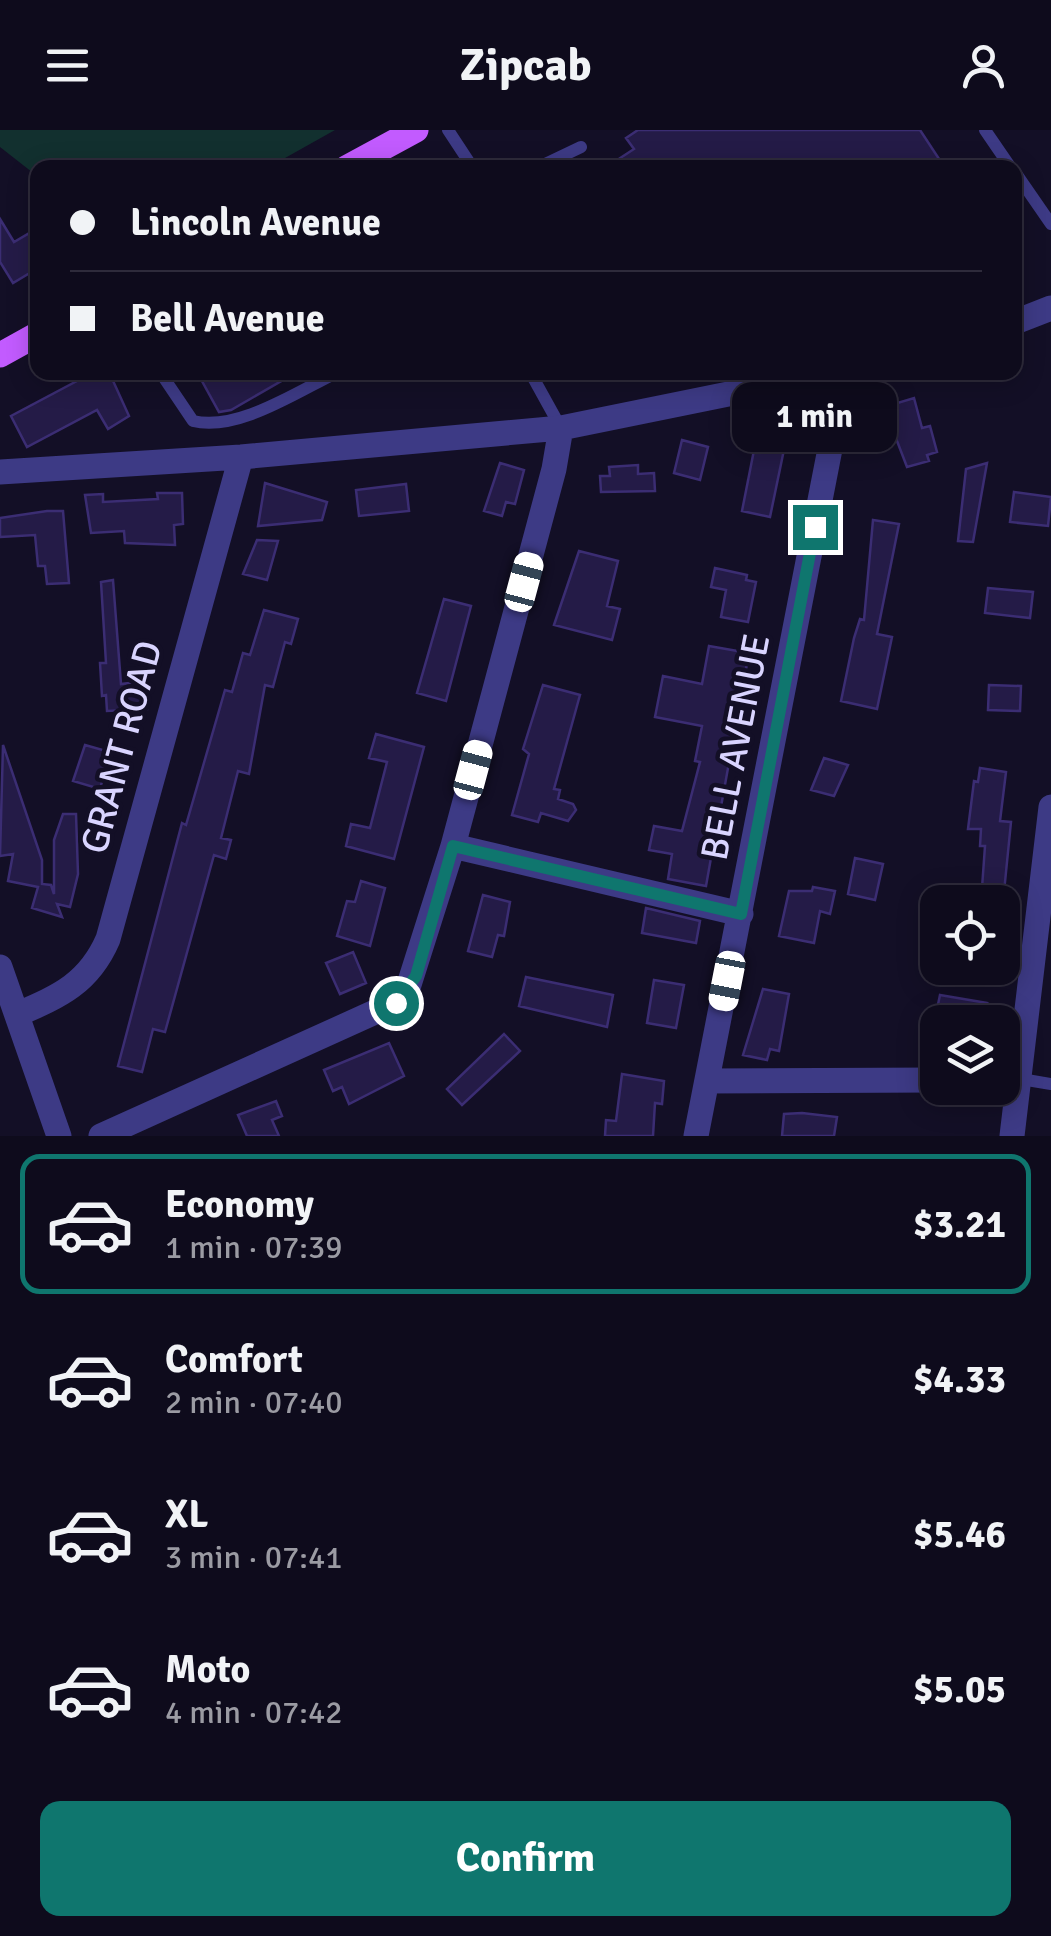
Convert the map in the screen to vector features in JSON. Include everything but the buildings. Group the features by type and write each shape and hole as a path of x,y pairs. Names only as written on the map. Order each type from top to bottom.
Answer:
{"main road":[{"path":"361,160 416,130"},
{"path":"0,355 30,338"}],"street":[{"path":"1022,319 1051,308"},
{"path":"0,472 241,457 561,428 797,380"},
{"name":"BELL AVENUE","path":"696,1136 843,380"},
{"path":"101,1136 396,1003 416,976 554,469 561,428"},
{"name":"GRANT ROAD","path":"18,1014 69,992 86,978 108,939 241,457"},
{"path":"1020,1023 1051,806"},
{"path":"453,846 741,914"},
{"path":"0,967 59,1136"},
{"path":"707,1081 920,1080"},
{"path":"1012,1105 1012,1136"}],"lane":[{"path":"448,130 468,160"},
{"path":"985,130 1006,160"},
{"path":"552,160 581,146"},
{"path":"1022,183 1051,224"},
{"path":"165,380 193,421 205,424 241,416 320,380"},
{"path":"535,380 561,428"},
{"path":"1020,1080 1051,1084"}],"green space":[{"path":"0,130 335,130 281,160 30,160 30,171 0,147"}],"route":[{"path":"396,1003 408,992 416,976 453,846 741,914 815,527"}]}
